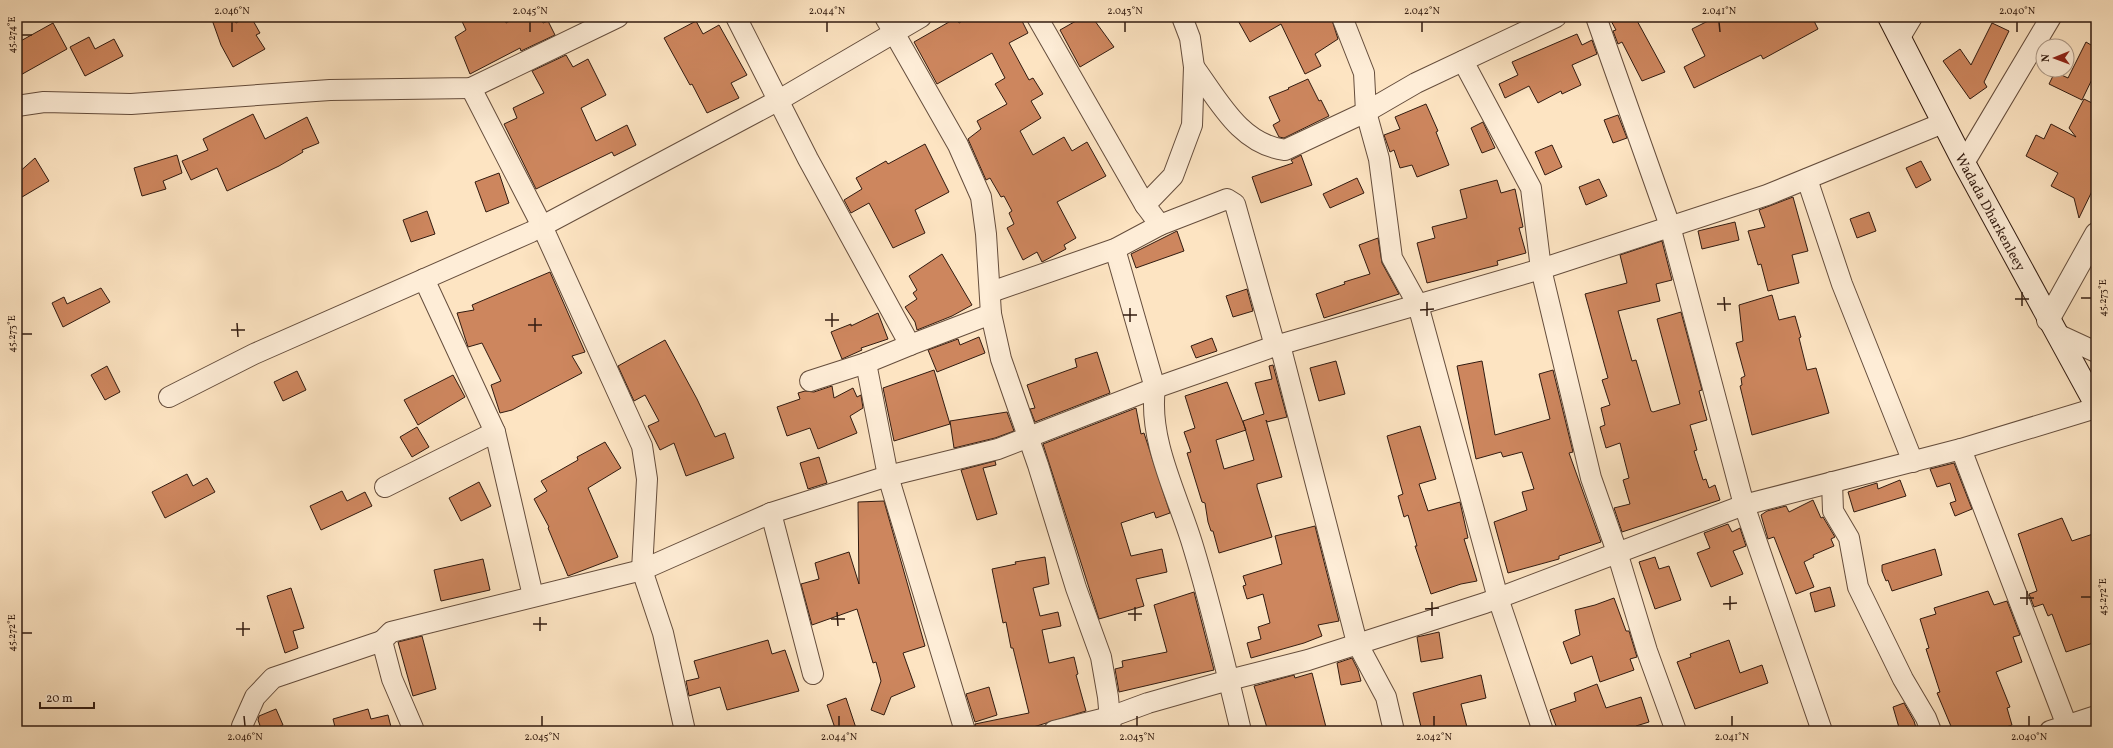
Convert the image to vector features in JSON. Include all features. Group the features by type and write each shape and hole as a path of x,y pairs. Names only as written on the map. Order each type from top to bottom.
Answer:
{"main road":[{"name":"Wadada Dharkenleey","path":"1889,17 1964,163 2096,406"},
{"path":"2053,327 2096,234"}],"street":[{"path":"17,106 44,102 131,104 330,90 471,88 618,17"},
{"path":"736,17 808,159 910,345"},
{"path":"169,397 254,354 542,226 778,100 890,25 921,17"},
{"path":"1037,17 1145,205 1160,225"},
{"path":"1145,205 1173,176 1192,125 1194,67 1190,38 1182,17"},
{"path":"1342,17 1364,73 1366,112 1379,159 1392,258 1418,305 1498,598 1543,731"},
{"path":"1194,67 1238,128 1257,142 1272,148 1285,150 1366,112 1416,83 1556,17"},
{"path":"1596,17 1670,226 1744,505 1822,731"},
{"path":"1900,37 1912,17"},
{"path":"1964,163 2051,17"},
{"path":"890,25 958,145 981,197 991,292 991,314 1001,359 1028,436 1076,588 1101,657 1110,724"},
{"path":"1463,61 1531,188 1541,269 1591,478 1617,552 1647,651 1676,731"},
{"path":"471,88 542,226 642,446 647,479 642,570 663,633 685,731"},
{"path":"244,731 242,726 255,697 272,678 382,641 391,632 642,570 771,513 888,476 998,449 1028,436 1155,388 1278,345 1541,269 1766,196 1943,123"},
{"path":"1807,179 1842,284 1913,462"},
{"path":"991,292 1115,249 1160,225 1227,199 1235,204 1278,345 1357,643 1386,696 1394,731"},
{"path":"1115,249 1155,388 1153,405 1157,440 1192,543 1229,680 1241,731"},
{"path":"424,279 495,432 533,596"},
{"path":"810,381 866,363 991,314"},
{"path":"2053,327 2096,352"},
{"path":"866,363 888,476 965,731"},
{"path":"1054,731 1110,724 1148,703 1308,660 1498,598 1744,505 1961,449 2096,406"},
{"path":"385,487 495,432"},
{"path":"1961,449 2062,729 2096,716"},
{"path":"1832,482 1833,511 1849,538 1858,587 1903,679 1926,718 1931,731"},
{"path":"771,513 813,674"},
{"path":"382,641 392,679 413,728"}],"building":[{"path":"211,17 233,17 236,23 247,17 251,17 260,33 256,35 265,49 233,67 221,45"},
{"path":"460,17 504,17 506,23 517,17 540,17 543,23 548,21 555,35 521,51 520,48 470,74 455,37 466,30"},
{"path":"969,17 1020,17 1028,33 1009,43 1029,80 1033,78 1043,94 1031,101 1041,118 1020,131 1033,155 1064,137 1072,151 1087,142 1106,176 1057,202 1076,238 1064,245 1066,249 1042,262 1037,252 1023,260 1007,228 1014,224 1009,213 1012,211 1004,196 1001,197 990,178 986,180 968,139 981,129 977,121 1007,104 995,84 1005,78 992,53 937,84 914,42 956,18 959,23"},
{"path":"1083,17 1092,17 1114,47 1080,67 1060,30"},
{"path":"1236,17 1331,17 1338,39 1315,54 1321,66 1305,74 1281,24 1250,42"},
{"path":"1609,17 1635,17 1665,72 1642,81 1622,42 1618,44 1613,31 1616,30"},
{"path":"1716,17 1812,17 1818,29 1763,59 1761,55 1694,88 1684,67 1705,56 1692,29"},
{"path":"696,21 703,34 719,25 747,75 731,83 739,98 707,113 692,84 690,85 664,38"},
{"path":"53,23 67,49 17,77 17,43"},
{"path":"1992,23 2009,31 1984,82 1987,87 1970,99 1943,61 1960,49 1971,65"},
{"path":"1577,34 1582,45 1592,40 1597,54 1572,65 1581,85 1562,94 1561,91 1538,103 1529,86 1505,98 1499,84 1518,75 1512,62"},
{"path":"89,37 95,49 114,39 123,56 85,76 70,47"},
{"path":"2086,42 2096,48 2096,71 2082,100 2049,84 2052,78 2075,78 2075,64"},
{"path":"566,55 573,67 588,59 606,95 581,108 596,141 627,125 636,145 614,156 612,152 536,189 504,124 517,118 513,108 544,93 532,71"},
{"path":"1308,79 1319,101 1321,100 1329,116 1284,138 1279,137 1273,125 1280,121 1269,97"},
{"path":"2084,99 2096,105 2096,183 2079,218 2074,198 2051,186 2058,173 2026,156 2036,135 2044,139 2051,124 2076,137 2069,128"},
{"path":"1426,104 1438,131 1436,132 1449,165 1417,177 1412,165 1400,168 1394,150 1390,152 1384,135 1400,129 1395,117"},
{"path":"253,114 265,139 307,117 319,143 302,150 303,152 279,166 227,191 217,168 191,180 182,161 208,150 203,139"},
{"path":"1618,115 1627,138 1613,143 1604,120"},
{"path":"1483,122 1495,148 1482,153 1471,128"},
{"path":"925,144 949,192 915,210 925,233 893,248 869,203 851,213 844,200 862,189 856,178 886,161 888,164"},
{"path":"1552,145 1562,167 1545,175 1535,152"},
{"path":"177,155 182,173 163,181 166,189 142,196 134,168"},
{"path":"1301,155 1312,185 1261,203 1252,177 1293,163 1291,160"},
{"path":"35,158 49,181 17,200 17,174"},
{"path":"1921,161 1931,180 1916,188 1906,168"},
{"path":"499,173 509,203 486,212 475,182"},
{"path":"1357,178 1364,193 1330,208 1323,194"},
{"path":"1599,179 1607,196 1586,205 1579,187"},
{"path":"1497,180 1501,193 1515,189 1523,227 1519,228 1526,253 1497,261 1498,265 1427,283 1417,243 1435,238 1432,227 1467,218 1460,190"},
{"path":"1793,197 1808,251 1792,255 1799,283 1768,291 1761,264 1758,265 1748,231 1765,227 1759,210"},
{"path":"427,211 435,234 411,242 403,220"},
{"path":"1869,212 1876,231 1857,238 1850,219"},
{"path":"1735,222 1739,240 1702,249 1698,231"},
{"path":"1177,231 1184,251 1136,268 1131,254"},
{"path":"1378,238 1382,263 1399,294 1324,318 1316,294 1345,284 1344,282 1370,274 1359,245"},
{"path":"1662,241 1672,280 1656,284 1660,301 1618,311 1632,361 1636,360 1651,411 1653,412 1680,404 1657,319 1681,312 1702,390 1699,391 1707,420 1690,425 1697,450 1694,451 1703,480 1706,479 1709,488 1715,485 1720,500 1622,532 1614,508 1630,504 1623,480 1629,478 1620,443 1606,448 1600,427 1605,425 1601,408 1610,405 1602,380 1608,378 1585,294 1627,283 1620,255"},
{"path":"942,254 972,305 952,316 917,330 915,322 905,307 917,299 913,293 917,290 909,276"},
{"path":"550,272 585,352 572,356 582,373 512,410 500,413 491,385 501,381 482,343 468,347 457,313 474,310 472,305"},
{"path":"101,288 110,302 63,327 52,303 64,297 67,304"},
{"path":"1247,289 1253,311 1233,317 1226,296"},
{"path":"1772,295 1779,320 1795,316 1801,337 1799,338 1807,370 1816,368 1829,413 1752,435 1740,386 1742,385 1741,378 1745,376 1736,343 1743,341 1739,305"},
{"path":"878,313 888,339 861,348 862,350 842,359 831,332 851,324 851,326"},
{"path":"979,337 985,353 937,372 928,350 958,339 960,345"},
{"path":"1212,338 1217,351 1196,358 1191,346"},
{"path":"665,340 697,399 715,437 725,433 734,458 686,476 674,443 660,450 648,426 659,421 645,395 634,401 618,366"},
{"path":"1097,352 1110,393 1035,422 1030,409 1035,408 1027,385 1077,367 1075,359"},
{"path":"1336,361 1345,394 1319,401 1310,368"},
{"path":"1482,361 1495,435 1550,419 1539,374 1553,370 1573,452 1569,453 1601,542 1559,556 1559,559 1508,573 1494,522 1527,510 1522,492 1534,489 1522,452 1503,457 1501,452 1476,459 1457,366"},
{"path":"1273,365 1287,417 1267,422 1266,420 1282,477 1257,484 1272,537 1219,553 1213,531 1211,531 1208,522 1205,503 1202,502 1187,453 1191,452 1184,432 1195,428 1185,396 1227,382 1244,426 1243,421 1264,414 1255,383 1272,379 1269,366","holes":["1246,430 1254,460 1224,469 1216,440"]},
{"path":"107,366 120,392 105,400 91,375"},
{"path":"934,370 950,424 894,441 883,388"},
{"path":"297,371 306,390 283,401 274,382"},
{"path":"453,375 465,397 418,425 404,400"},
{"path":"832,386 834,398 853,388 857,397 861,395 863,408 850,416 857,433 818,449 810,428 787,436 777,407 800,399 798,393 805,391 814,392"},
{"path":"1136,408 1141,434 1144,433 1170,513 1156,518 1154,512 1121,523 1131,556 1162,549 1167,572 1136,579 1144,606 1099,619 1043,444"},
{"path":"1007,412 1014,431 995,438 954,448 950,421"},
{"path":"1420,426 1436,479 1419,484 1428,511 1460,502 1468,538 1464,539 1477,581 1461,584 1431,594 1415,546 1417,546 1408,515 1404,517 1398,496 1403,494 1387,436"},
{"path":"417,427 429,447 412,457 400,437"},
{"path":"605,442 621,468 588,488 618,557 568,576 548,528 549,527 534,499 547,491 541,481 578,460 577,457"},
{"path":"819,457 827,483 808,489 800,463"},
{"path":"995,461 996,465 983,468 997,514 977,520 961,470"},
{"path":"1954,463 1972,509 1955,516 1950,503 1956,501 1950,483 1937,487 1930,469"},
{"path":"187,474 193,486 207,478 215,492 165,518 152,492"},
{"path":"1900,480 1906,496 1854,512 1848,492 1877,483 1878,489"},
{"path":"479,482 491,506 461,521 449,498"},
{"path":"342,491 347,501 365,492 372,506 321,530 310,506"},
{"path":"1813,500 1821,518 1823,517 1835,537 1831,539 1834,546 1813,555 1814,557 1804,562 1814,587 1796,594 1774,537 1768,539 1761,515 1767,511 1786,506 1789,512"},
{"path":"884,501 925,646 903,653 915,687 891,697 884,715 871,710 881,681 876,662 873,663 857,609 812,625 801,584 819,579 815,563 849,552 859,584 858,502"},
{"path":"2062,518 2072,541 2096,533 2096,642 2066,652 2052,614 2048,616 2043,604 2034,607 2029,594 2037,591 2018,534"},
{"path":"1728,524 1732,532 1740,528 1746,546 1733,551 1743,574 1711,587 1697,553 1710,548 1704,533"},
{"path":"1315,526 1339,621 1318,625 1322,636 1304,643 1251,658 1247,643 1261,639 1258,627 1270,623 1263,594 1247,599 1243,586 1246,585 1243,576 1282,564 1275,536"},
{"path":"1935,549 1942,575 1892,591 1888,580 1886,581 1882,571 1882,565"},
{"path":"1045,557 1049,584 1033,588 1040,616 1058,612 1061,626 1042,630 1049,663 1074,657 1078,674 1076,675 1086,711 1030,728 1031,731 976,731 975,724 1029,713 1013,648 1011,648 1006,622 1003,623 992,569 1016,564 1015,562"},
{"path":"1655,557 1659,569 1669,566 1681,600 1655,609 1639,562"},
{"path":"483,559 490,590 441,601 434,570"},
{"path":"1830,587 1835,606 1815,612 1810,593"},
{"path":"291,588 304,628 293,631 298,648 285,653 267,596"},
{"path":"1988,591 1994,605 2007,601 2020,635 2013,637 2022,662 1996,672 2010,707 2007,708 2012,725 1994,731 1953,731 1937,693 1940,692 1926,649 1929,648 1920,619 1936,614 1934,608"},
{"path":"1194,592 1214,670 1119,692 1115,669 1123,667 1122,661 1167,652 1154,605"},
{"path":"1614,598 1626,631 1629,631 1637,657 1630,659 1634,670 1600,682 1592,656 1571,664 1563,642 1580,635 1575,610"},
{"path":"1439,632 1443,658 1421,662 1417,637"},
{"path":"422,636 436,689 413,696 398,642"},
{"path":"768,640 772,654 785,650 799,691 727,710 720,687 689,696 686,681 699,678 694,661"},
{"path":"1729,640 1740,673 1762,665 1768,683 1695,709 1677,662 1691,657 1690,654"},
{"path":"1352,658 1358,670 1361,681 1341,685 1337,663"},
{"path":"1312,673 1327,731 1268,731 1254,686 1294,675 1295,678"},
{"path":"1481,675 1486,698 1461,704 1468,731 1422,731 1413,693"},
{"path":"1597,684 1606,708 1641,697 1649,722 1636,726 1638,731 1558,731 1550,710 1576,701 1574,693"},
{"path":"989,687 997,715 975,722 966,694"},
{"path":"846,698 857,731 836,731 827,705"},
{"path":"1904,703 1914,721 1917,731 1900,731 1893,707"},
{"path":"276,709 283,725 269,731 262,731 258,720 259,716"},
{"path":"368,709 371,719 388,715 392,731 336,731 333,719"}]}
